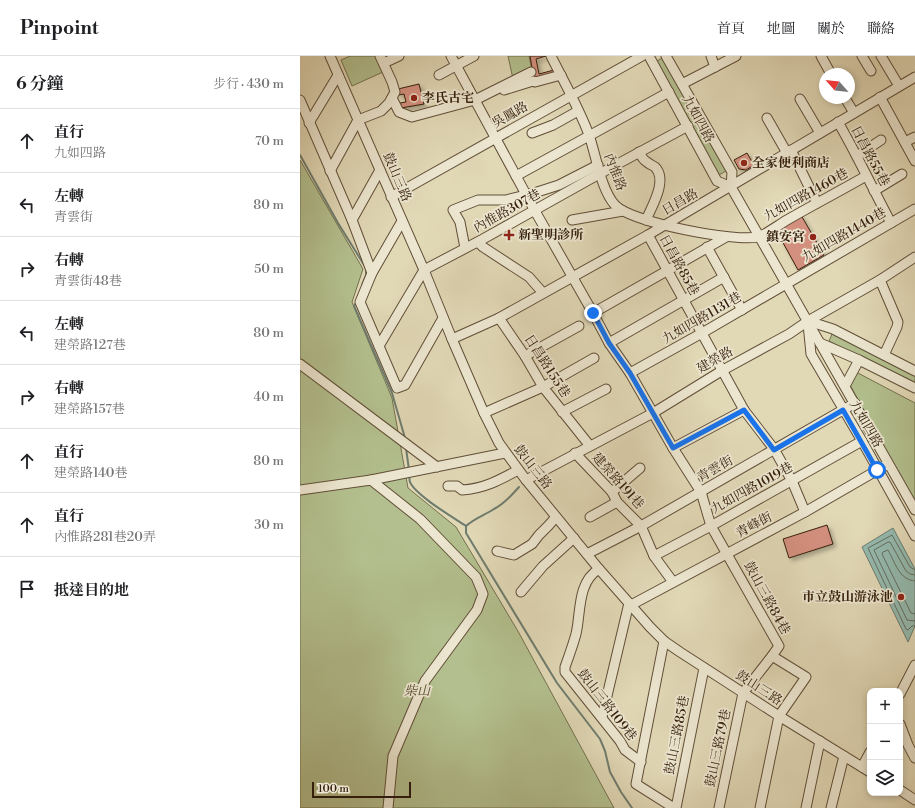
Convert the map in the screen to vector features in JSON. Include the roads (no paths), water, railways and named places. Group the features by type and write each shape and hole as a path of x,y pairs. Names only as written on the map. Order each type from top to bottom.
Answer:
{"street":[{"name":"鼓山三路","path":"330,56 424,270 443,318 493,433 505,453 599,569 664,641 779,716 866,769"},
{"path":"330,171 358,120 381,111 390,103 395,92 382,60 398,56"},
{"path":"451,56 478,98 496,138 516,176 609,343 630,373 673,448 701,492 711,526 727,554"},
{"path":"439,75 474,56"},
{"name":"內惟路","path":"551,56 589,136 608,194 616,206 646,220 664,225 726,237 758,236"},
{"name":"吳鳳路","path":"391,197 642,56"},
{"name":"九如四路","path":"649,56 717,181 731,187"},
{"name":"九如四路","path":"666,56 732,172 731,187 915,510"},
{"path":"711,56 715,67"},
{"path":"682,84 736,56"},
{"path":"820,56 827,68"},
{"path":"862,56 871,71"},
{"path":"881,56 899,86"},
{"path":"512,85 531,72"},
{"path":"309,123 338,75"},
{"path":"392,98 399,112 412,117 478,98 512,85 561,75"},
{"name":"日昌路","path":"452,338 499,318 648,235 915,77"},
{"path":"516,176 669,92"},
{"path":"880,97 915,161"},
{"path":"800,99 820,132"},
{"path":"300,100 352,220 372,273"},
{"path":"849,104 854,113"},
{"path":"532,133 553,125 578,111"},
{"path":"767,118 789,152 817,203"},
{"name":"日昌路55巷","path":"838,122 891,222"},
{"path":"465,248 460,222 453,210 478,200 506,200 559,185 639,152 688,126"},
{"path":"905,142 915,137"},
{"path":"857,156 881,140"},
{"path":"639,152 645,161 654,166 660,174 660,181 655,200 646,220"},
{"name":"內惟路307巷","path":"424,270 535,211 599,169"},
{"path":"352,220 380,170"},
{"path":"874,191 902,174"},
{"name":"九如四路1460巷","path":"758,236 866,176"},
{"name":"九如四路1440巷","path":"786,284 915,209"},
{"path":"572,220 623,210"},
{"path":"402,221 372,273 360,302 398,388 405,385 443,318"},
{"name":"日昌路85巷","path":"648,235 744,410 774,450 792,481 805,512"},
{"path":"593,313 726,237"},
{"path":"478,242 483,247 529,277 543,293"},
{"path":"707,248 742,310"},
{"name":"建榮路","path":"526,480 653,413 723,370 789,334 808,321 880,280 915,257"},
{"path":"379,346 424,270"},
{"path":"609,343 724,277"},
{"path":"880,280 898,322 884,355"},
{"name":"九如四路1131巷","path":"630,373 786,284"},
{"name":"日昌路155巷","path":"499,318 526,356 543,387 590,446"},
{"path":"808,321 833,329 915,371"},
{"name":"九如四路","path":"808,321 811,354 915,536"},
{"path":"526,356 579,326"},
{"path":"820,343 859,360 915,388"},
{"path":"484,412 543,387 594,358"},
{"name":"九如四路","path":"845,386 859,360"},
{"path":"300,364 437,467"},
{"path":"562,412 606,389"},
{"name":"青雲街","path":"587,554 641,526 855,403"},
{"path":"673,448 744,410"},
{"name":"九如四路1019巷","path":"654,556 711,526 862,441"},
{"path":"300,490 399,475 505,453"},
{"name":"建榮路191巷","path":"575,453 612,492 617,502 641,526"},
{"name":"青峰街","path":"630,604 805,512 888,464"},
{"path":"612,492 640,468"},
{"path":"448,486 457,486 462,490 475,488 494,483 518,470"},
{"path":"371,480 420,519 476,577 483,594 477,610 425,681 393,756 388,808"},
{"path":"590,517 617,502"},
{"path":"497,551 514,555 532,544 538,535 556,517"},
{"path":"641,526 654,556 673,582"},
{"path":"521,592 543,566 574,538"},
{"name":"鼓山三路84巷","path":"727,554 778,646 772,656"},
{"name":"鼓山三路109巷","path":"599,569 590,576 583,591 576,633 565,667 566,672 602,717 625,750 641,762"},
{"path":"602,717 630,604"},
{"path":"664,641 636,784 675,808"},
{"path":"743,693 772,656 806,677 779,716 760,808"},
{"path":"903,688 915,665"},
{"name":"鼓山三路85巷","path":"675,808 704,668"},
{"name":"鼓山三路79巷","path":"719,808 743,693"},
{"path":"903,732 915,758"},
{"path":"806,808 820,741"},
{"path":"831,808 844,756"},
{"path":"903,792 915,800"}],"water":[{"name":"市立鼓山游泳池","path":"893,528 915,569 915,626 908,642 862,547"}],"waterway":[{"path":"300,155 338,223 366,268 366,275 362,285"},
{"path":"357,301 354,306 392,393 405,438"},
{"path":"406,448 409,470"},
{"path":"409,476 410,482 419,493 435,506 466,526 466,533 557,683 600,739 605,751 610,772 632,808"},
{"path":"466,526 501,505 519,487"}],"place":[{"name":"李氏古宅","path":"414,98"},
{"name":"全家便利商店","path":"744,163"},
{"name":"新聖明診所","path":"509,235"},
{"name":"鎮安宮","path":"813,237"},
{"name":"市立鼓山游泳池","path":"901,597"}],"park label":[{"name":"柴山","path":"417,691"}]}
